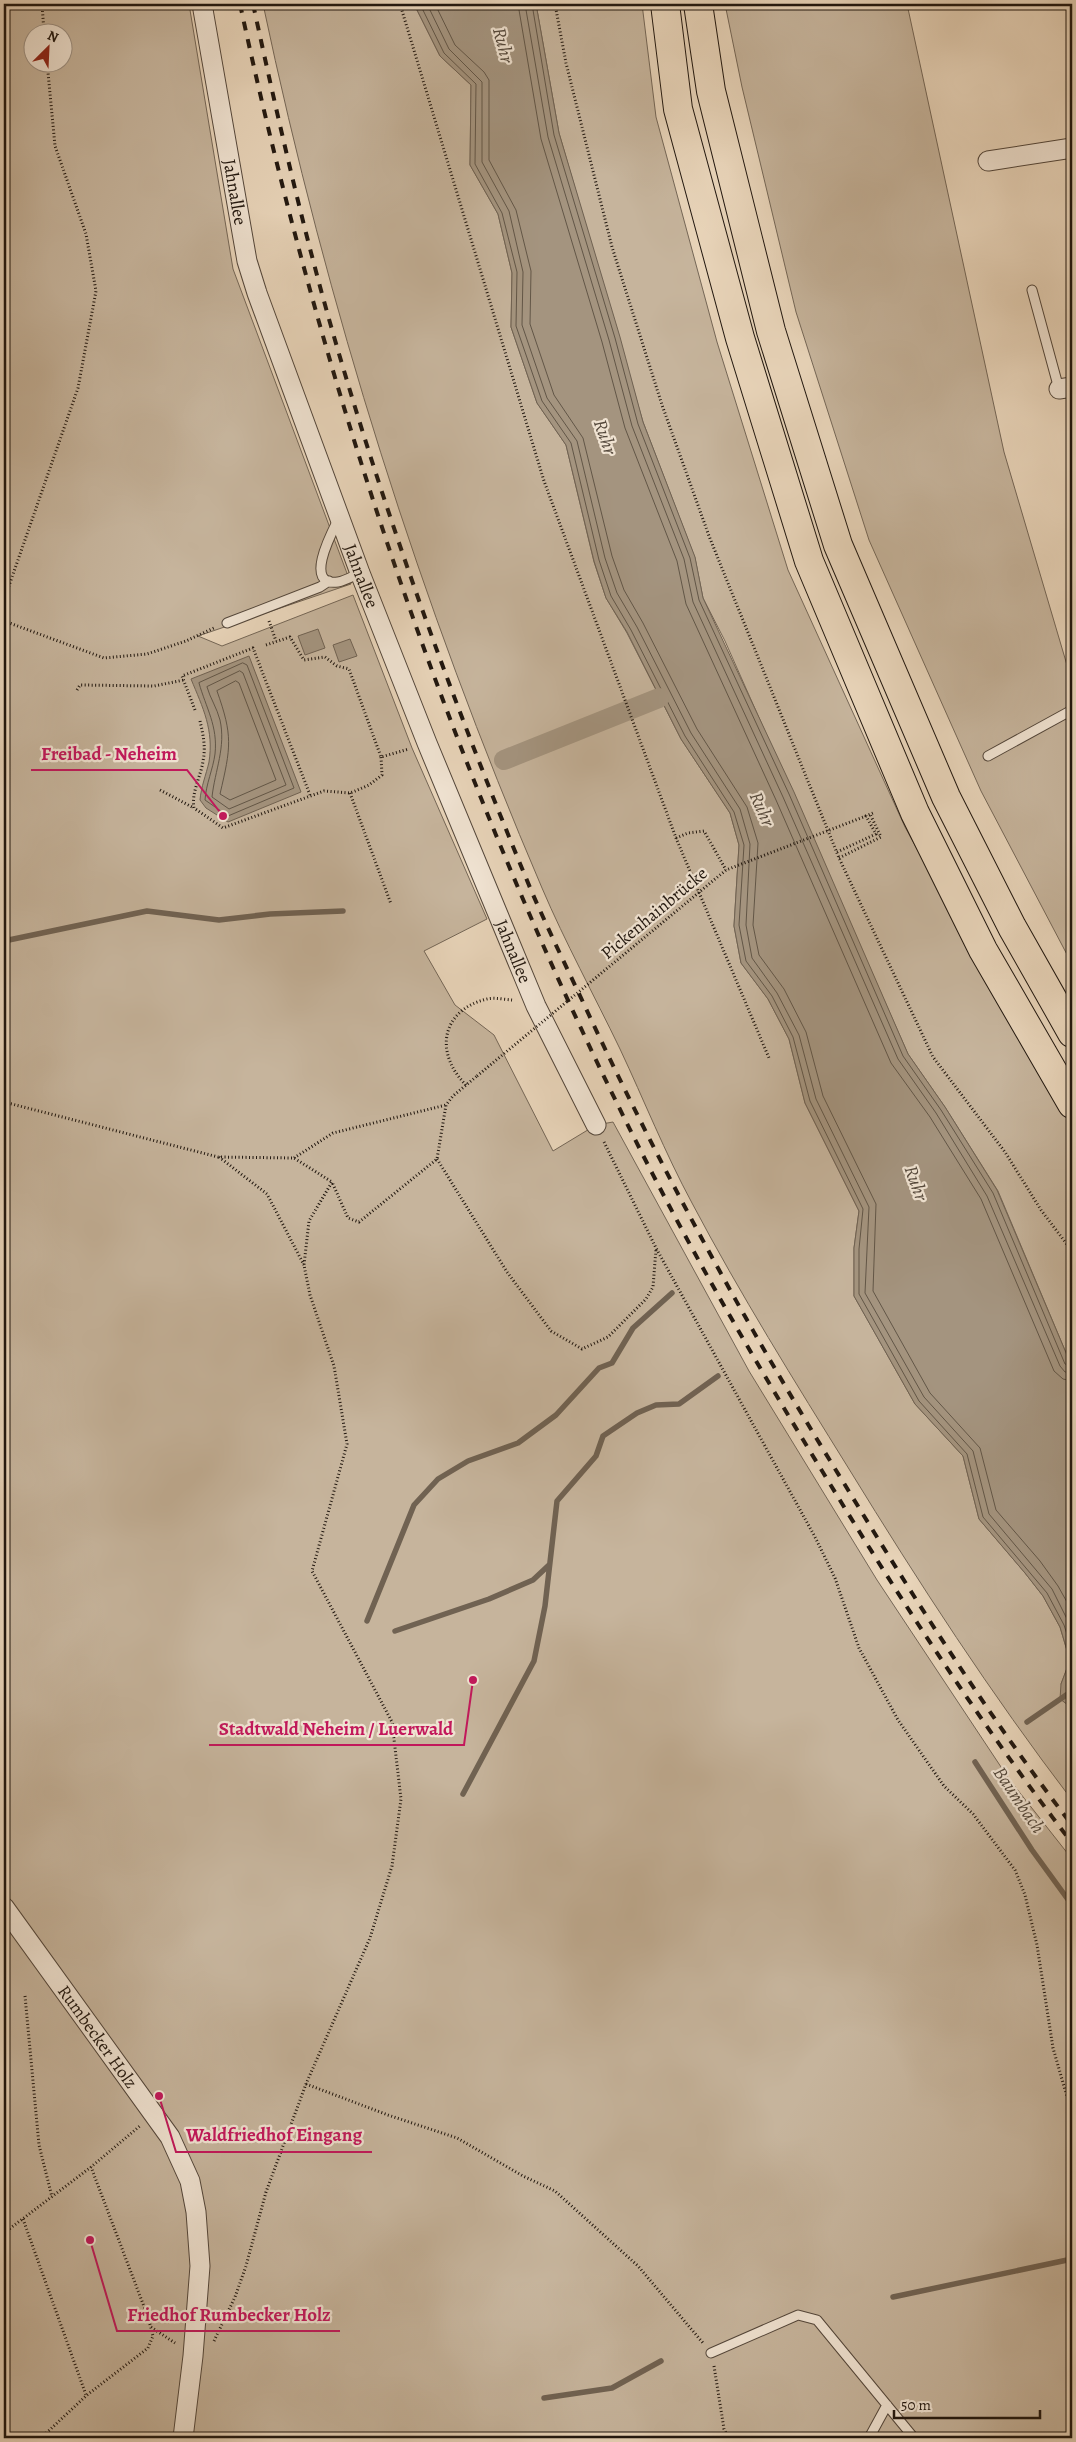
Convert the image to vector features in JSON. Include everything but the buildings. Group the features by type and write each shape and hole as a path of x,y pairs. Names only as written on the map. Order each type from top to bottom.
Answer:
{"highway":[{"path":"665,4 678,109 740,338 809,561 919,822 983,950 1072,1104"},
{"path":"698,4 711,91 771,331 838,545 946,797 1017,936 1072,1033"}],"street":[{"name":"Jahnallee","path":"202,4 247,261 339,518 426,743 532,996 596,1125"},
{"path":"988,161 1072,148"},
{"name":"Rumbecker Holz","path":"4,1907 154,2114 179,2154 190,2181 196,2212 200,2266 193,2356 183,2438"}],"lane":[{"path":"1032,290 1066,388"},
{"path":"339,518 324,548 320,564 322,575 328,581 337,582 360,573"},
{"path":"226,623 320,587 328,581"},
{"path":"988,756 1072,710"},
{"path":"711,2353 798,2315 817,2320 914,2438"},
{"path":"869,2438 887,2405"}],"path":[{"path":"42,4 43,22"},
{"path":"400,4 544,481 676,838 769,1058"},
{"path":"555,4 566,63 612,247 662,405 709,536 836,852 933,1057 1005,1152 1041,1210 1072,1251"},
{"path":"4,600 78,388 96,291 86,234 55,146 48,72"},
{"path":"265,609 276,641"},
{"path":"4,621 104,658 147,654 186,641 226,623"},
{"path":"160,790 194,808 223,828 310,795 326,791 350,793 379,779 383,772 381,757 349,669 336,666 326,657 304,660 290,637 266,645"},
{"path":"195,710 182,676 253,648 310,795"},
{"path":"78,690 80,684 154,686 184,680"},
{"path":"194,808 193,800 204,758 204,735 200,721"},
{"path":"381,757 426,743"},
{"path":"350,793 391,904"},
{"path":"836,852 876,834 870,814"},
{"path":"839,858 881,837 870,814"},
{"name":"Pickenhainbrücke","path":"446,1105 466,1085 726,870 870,814"},
{"path":"676,838 688,833 704,831 726,870"},
{"path":"466,1085 456,1074 448,1058 446,1038 453,1019 467,1007 488,998 515,1000 532,996"},
{"path":"4,1102 218,1157 294,1158 332,1182 348,1218 359,1222 436,1159 446,1105 333,1133 294,1158"},
{"path":"596,1125 656,1248 815,1537 835,1578 859,1648 898,1720 944,1786 973,1814 1015,1870 1025,1894 1035,1937 1053,2048 1072,2114"},
{"path":"214,2342 243,2274 266,2192 306,2084 370,1938 392,1866 401,1799 392,1722 312,1571 347,1444 334,1366 310,1295 304,1265 267,1194 218,1157"},
{"path":"436,1159 507,1272 551,1331 582,1349 608,1337 646,1299 653,1287 656,1248"},
{"path":"304,1265 309,1221 332,1182"},
{"path":"24,1996 39,2145 52,2197"},
{"path":"306,2084 388,2115 457,2138 523,2176 555,2191 638,2266 711,2353 724,2429 729,2438"},
{"path":"4,2233 91,2167 154,2114"},
{"path":"41,2438 86,2395 148,2348 153,2336 151,2326 91,2167"},
{"path":"23,2219 86,2395"},
{"path":"151,2326 193,2356"},
{"path":"65,2438 72,2432"}],"shaded area":[{"path":"4,4 189,4 233,269 351,584 198,636 222,646 353,595 412,748 487,919 424,951 455,1005 494,1035 553,1151 596,1125 613,1122 749,1371 877,1580 1009,1779 1072,1859 1072,2438 4,2438"},
{"path":"263,4 414,4 440,56 471,85 470,165 498,214 512,273 511,327 537,403 566,445 594,562 606,598 627,633 681,739 730,813 739,845 734,926 741,963 768,999 789,1039 805,1103 859,1211 854,1248 854,1296 915,1404 963,1456 979,1519 1043,1596 1060,1627 1070,1661 1061,1684 1072,1706 1072,1800 984,1679 929,1596 788,1371 710,1237 682,1184 620,1049 551,908 498,781 456,672 417,563 381,453 347,342 316,230"},
{"path":"536,4 642,4 656,117 717,342 788,570 905,827 1055,1101 1072,1126 1072,1367 998,1191 945,1107 908,1054 725,641 703,598 695,558 643,422 559,133"},
{"path":"725,4 907,4 1004,452 1072,682 1072,964 981,791 869,540 796,312 742,87"}],"water":[{"name":"Ruhr","path":"414,4 536,4 559,133 620,337 643,422 695,557 703,598 794,792 908,1054 945,1107 997,1190 1072,1367 1072,1708 1060,1699 1061,1684 1070,1660 1060,1627 1043,1596 979,1519 963,1456 915,1404 854,1296 854,1248 859,1211 805,1103 789,1039 768,999 741,963 734,926 739,845 730,813 681,739 627,632 606,598 594,561 566,445 537,403 511,327 512,273 498,214 470,165 471,85 440,56"},
{"path":"318,629 325,648 305,655 298,636"},
{"path":"350,639 357,656 339,662 333,645"},
{"path":"249,656 301,792 228,822 206,808 200,800 209,762 210,740 206,719 191,679"}],"waterway":[{"path":"504,760 659,698"},
{"path":"4,941 147,911 219,920 270,914 343,911"},
{"path":"367,1621 414,1505 438,1479 468,1461 518,1443 556,1415 599,1368 612,1363 633,1328 672,1293"},
{"path":"463,1794 534,1661 545,1606 557,1501 596,1456 603,1436 637,1413 656,1405 679,1404 718,1376"},
{"path":"395,1631 489,1599 533,1580 549,1565"},
{"name":"Baumbach","path":"1027,1722 1072,1691"},
{"name":"Baumbach","path":"975,1762 1032,1850 1072,1905"},
{"path":"893,2297 1072,2259"},
{"path":"544,2398 612,2388 661,2361"}],"railway":[{"path":"240,4 276,161 317,316 364,470 415,623 471,774 533,923 600,1069 673,1213 748,1347 914,1619 975,1710 1072,1843"},
{"path":"253,4 303,219 325,305 358,416 403,553 451,689 537,904 611,1062 673,1184 738,1304 806,1422 952,1656 1011,1742 1072,1825"}],"place":[{"name":"Freibad - Neheim","path":"223,816"},
{"name":"Stadtwald Neheim / Luerwald","path":"473,1680"},
{"name":"Waldfriedhof Eingang","path":"159,2096"},
{"name":"Friedhof Rumbecker Holz","path":"90,2240"}]}
